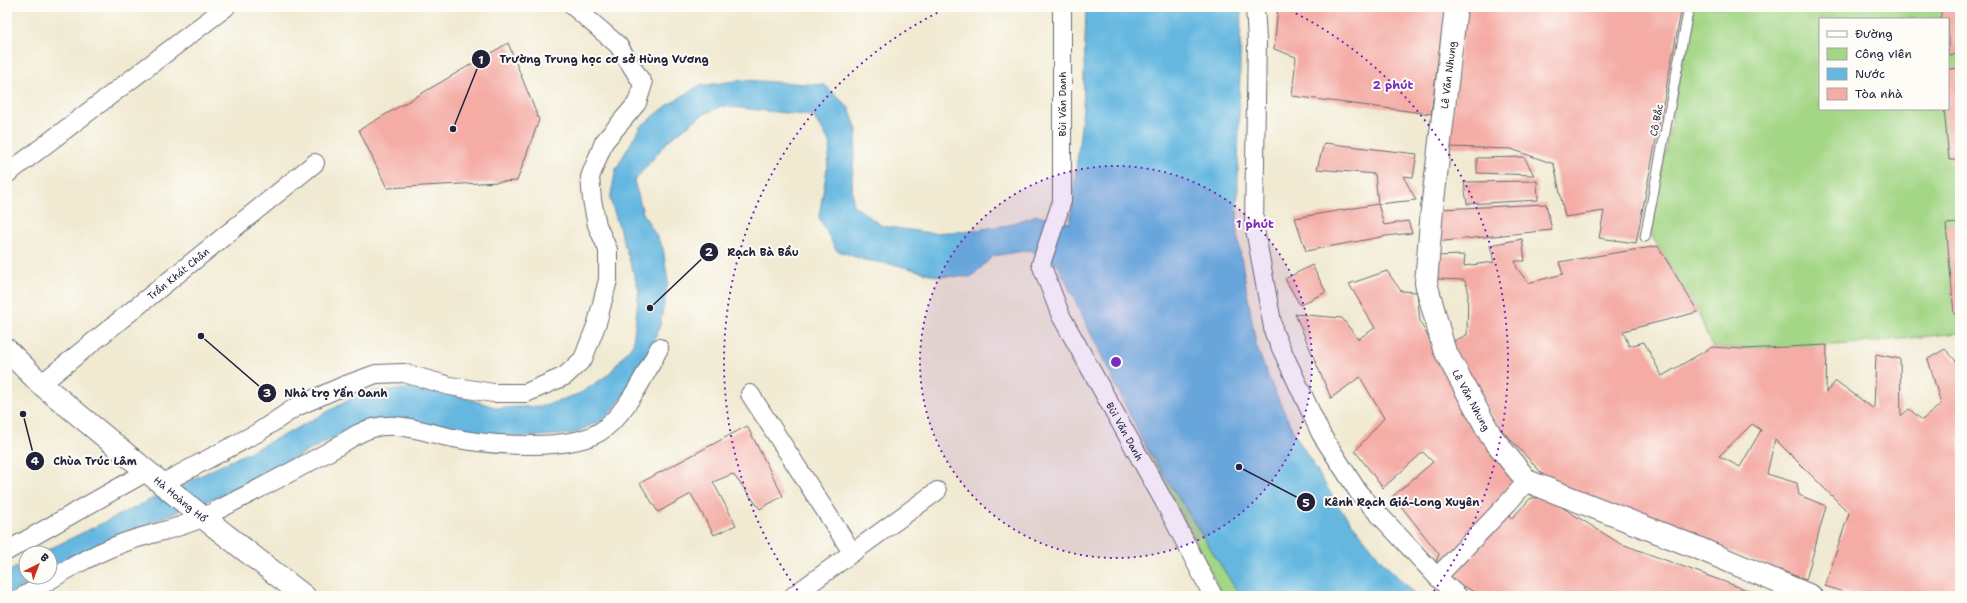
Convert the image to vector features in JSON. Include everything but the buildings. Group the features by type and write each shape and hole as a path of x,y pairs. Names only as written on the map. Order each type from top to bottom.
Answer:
{"street":[{"path":"7,174 226,7"},
{"path":"7,551 257,433 296,407 343,386 376,374 404,373 450,386 486,392 526,393 565,376 583,359 597,323 608,280 608,250 597,225 592,200 590,177 604,142 637,103 644,84 618,45 574,7"},
{"name":"Bùi Văn Danh","path":"1062,7 1062,201 1041,264 1061,316 1166,505 1213,596"},
{"path":"1255,7 1257,40 1254,224 1274,333 1321,434 1358,493 1437,577 1458,596"},
{"name":"Lê Văn Nhung","path":"1456,7 1432,209 1426,283 1444,349 1491,436 1527,480 1698,548 1811,596"},
{"name":"Trần Khát Chân","path":"40,384 315,163"},
{"path":"24,596 87,557 124,542 201,516 330,451 357,434 375,427 402,427 472,442 525,445 576,441 592,437 605,429 630,399 639,387 659,348"},
{"name":"Hà Hoàng Hổ","path":"7,350 40,384 159,480 201,516 304,596"},
{"path":"750,394 852,552"},
{"path":"1437,577 1508,503 1527,480"},
{"path":"793,596 937,491"}],"lane":[{"name":"Cô Bắc","path":"1645,237 1688,7"}],"green space":[{"path":"1693,7 1960,7 1960,333 1805,347 1712,347 1698,312 1650,233"},
{"path":"1141,438 1236,589 1242,596 1223,596"}],"water":[{"path":"1086,7 1241,7 1237,233 1256,345 1270,381 1294,433 1339,507 1382,561 1416,596 1242,596 1236,589 1141,438 1058,265 1030,250 993,256 971,277 937,276 897,265 864,260 836,250 819,217 831,144 813,116 721,106 702,115 669,140 634,181 643,213 663,248 668,282 660,325 649,355 627,392 605,419 572,434 524,437 493,437 402,423 366,421 223,495 164,517 58,565 57,545 286,434 364,392 429,387 498,408 544,406 581,393 609,374 633,344 639,290 610,199 616,169 640,127 668,105 699,86 742,80 825,85 849,108 857,130 852,178 853,205 882,226 930,233 970,231 1008,225 1037,215 1070,223 1083,109"},
{"path":"18,566 18,585 25,585 7,596 7,573"}],"place":[{"name":"Trường Trung học cơ sở Hùng Vương","path":"453,129"},
{"name":"Rạch Bà Bầu","path":"650,308"},
{"name":"Nhà trọ Yến Oanh","path":"201,336"},
{"name":"Chùa Trúc Lâm","path":"23,414"},
{"name":"Kênh Rạch Giá-Long Xuyên","path":"1239,467"}]}
